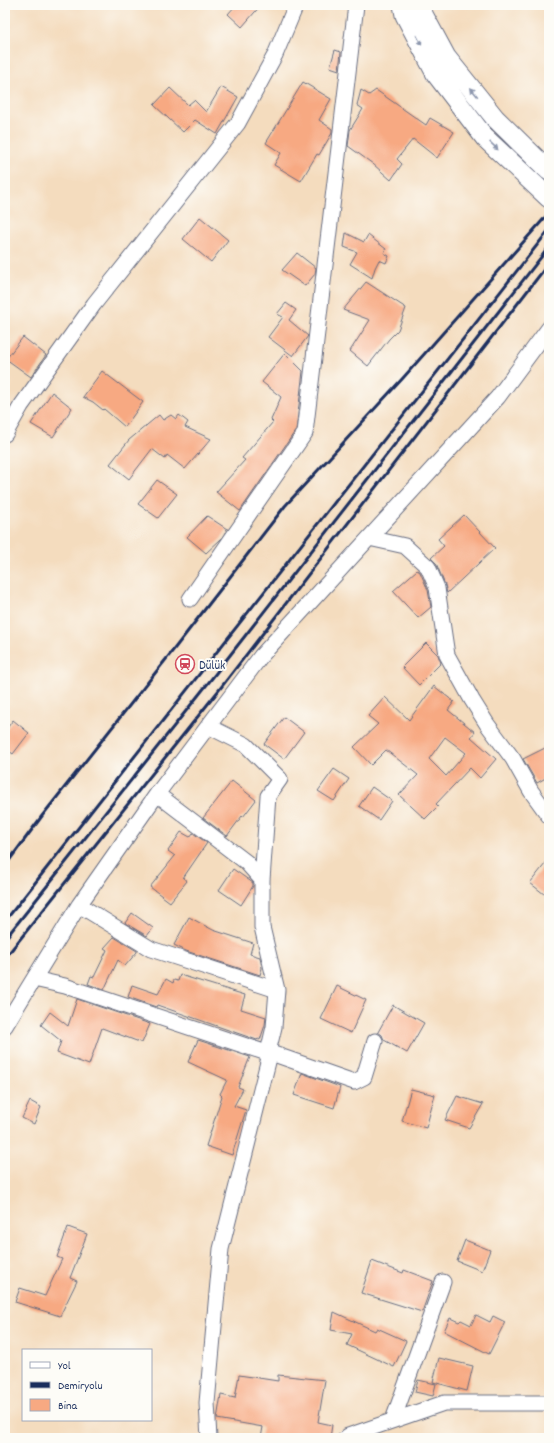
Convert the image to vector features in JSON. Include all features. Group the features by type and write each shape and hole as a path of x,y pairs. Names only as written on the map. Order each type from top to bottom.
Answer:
{"street":[{"path":"5,434 21,406 94,304 238,123 275,55 296,5"},
{"path":"190,599 305,433 356,5"},
{"path":"403,5 405,14 436,74 485,138 549,198"},
{"path":"418,5 446,57 494,118 549,171"},
{"path":"5,1026 79,905 157,794 261,656 498,396 549,328"},
{"path":"369,538 405,546 428,567 437,588 447,654 480,712 513,759 531,791 549,816"},
{"path":"208,726 246,745 280,780 268,796 262,880 262,927 278,990 274,1027 269,1053 221,1249 207,1403 209,1438"},
{"path":"157,794 246,862 262,880"},
{"path":"79,905 151,949 278,990"},
{"path":"34,979 65,986 354,1082 364,1077 375,1041"},
{"path":"393,1420 443,1282"},
{"path":"346,1438 348,1436 444,1403 549,1403"}],"building":[{"path":"236,5 261,5 242,27 228,14"},
{"path":"335,50 341,52 339,70 330,67"},
{"path":"303,82 331,99 319,120 332,129 332,133 319,155 317,154 301,181 274,165 281,153 266,143"},
{"path":"221,87 238,97 217,134 195,120 183,132 154,105 170,88 188,105 194,100 206,112"},
{"path":"361,90 369,95 376,90 426,125 430,118 454,132 437,158 413,139 397,159 402,164 391,180 373,164 348,146 350,130 363,109 357,105"},
{"path":"200,217 228,240 211,262 183,239"},
{"path":"346,233 364,242 368,235 386,249 384,253 389,256 386,263 379,260 372,278 350,264 357,252 344,247"},
{"path":"297,253 316,268 315,274 305,286 282,270"},
{"path":"366,282 406,308 398,330 368,366 350,351 370,320 343,310"},
{"path":"286,303 296,310 289,320 308,336 293,356 268,337 283,317 277,314"},
{"path":"23,337 46,355 31,377 6,359"},
{"path":"285,353 303,371 296,430 240,511 216,492 245,460 242,458 273,422 271,420 281,397 262,382"},
{"path":"102,371 143,402 125,427 104,409 103,410 93,402 83,397"},
{"path":"52,392 72,408 53,437 31,424"},
{"path":"159,415 163,420 171,415 176,419 179,415 188,422 185,427 211,439 185,469 167,455 165,459 152,449 129,479 110,464 129,440"},
{"path":"157,480 177,494 158,518 138,504"},
{"path":"464,515 495,548 447,593 436,563 431,558 444,546 438,539"},
{"path":"207,516 227,529 221,539 206,553 187,537"},
{"path":"417,570 420,572 428,590 431,607 418,618 393,591"},
{"path":"426,643 438,655 441,663 419,685 402,667"},
{"path":"434,686 454,702 448,710 475,732 471,737 496,759 480,778 470,768 436,804 438,806 425,819 399,795 418,775 386,750 371,765 354,747 378,724 368,716 385,697 409,720","holes":["445,737 466,753 446,776 429,759"]},
{"path":"284,717 304,732 284,759 264,744"},
{"path":"13,720 29,733 13,754 5,748 5,731"},
{"path":"545,748 549,755 549,776 537,783 523,759"},
{"path":"334,769 349,779 334,801 318,791"},
{"path":"232,781 256,800 227,836 203,818"},
{"path":"372,787 392,801 379,820 359,806"},
{"path":"181,832 190,837 193,833 207,843 183,878 187,881 170,902 150,887 175,856 168,851"},
{"path":"549,859 549,898 530,883"},
{"path":"233,869 253,883 253,886 241,905 219,890"},
{"path":"132,913 153,928 147,936 125,923"},
{"path":"189,917 213,930 253,943 250,954 260,957 262,968 260,975 186,951 174,945"},
{"path":"114,937 137,952 125,966 118,960 104,990 88,984 91,976 94,977 107,950 104,948"},
{"path":"180,975 245,995 241,1009 266,1017 260,1040 157,1005 156,1007 128,997 132,985 158,994 166,979 173,983 174,980 178,981"},
{"path":"337,986 366,1000 351,1033 321,1019"},
{"path":"77,999 150,1024 142,1043 102,1028 89,1065 57,1053 61,1041 41,1025 50,1012 68,1026"},
{"path":"393,1005 424,1023 407,1053 384,1040 382,1035 378,1032"},
{"path":"198,1040 250,1057 238,1087 243,1089 234,1106 246,1110 232,1155 206,1146 222,1096 220,1094 227,1080 188,1062"},
{"path":"302,1073 340,1087 334,1108 294,1095"},
{"path":"411,1089 435,1095 426,1128 402,1121"},
{"path":"457,1096 483,1104 469,1128 445,1120"},
{"path":"30,1101 41,1107 34,1124 22,1118"},
{"path":"68,1227 87,1234 70,1278 77,1281 60,1316 15,1302 20,1288 45,1296 62,1259 57,1257"},
{"path":"465,1240 490,1250 482,1271 457,1261"},
{"path":"372,1261 403,1273 404,1270 433,1281 422,1312 361,1293"},
{"path":"334,1312 375,1331 377,1328 406,1341 394,1367 347,1345 352,1334 331,1330"},
{"path":"476,1315 490,1322 493,1316 505,1322 489,1354 444,1331 450,1318 459,1322 461,1320 471,1325"},
{"path":"439,1358 473,1366 467,1391 433,1382"},
{"path":"239,1375 278,1381 278,1375 325,1380 318,1422 332,1425 330,1438 261,1438 263,1427 217,1419 221,1395 235,1398"},
{"path":"418,1380 436,1384 433,1396 415,1392"}],"railway":[{"path":"5,866 42,816 285,506 403,378 549,213"},
{"path":"5,921 549,230"},
{"path":"5,939 209,682 549,247"},
{"path":"5,958 219,690 549,263"}],"place":[{"name":"Dülük","path":"185,664"}]}
